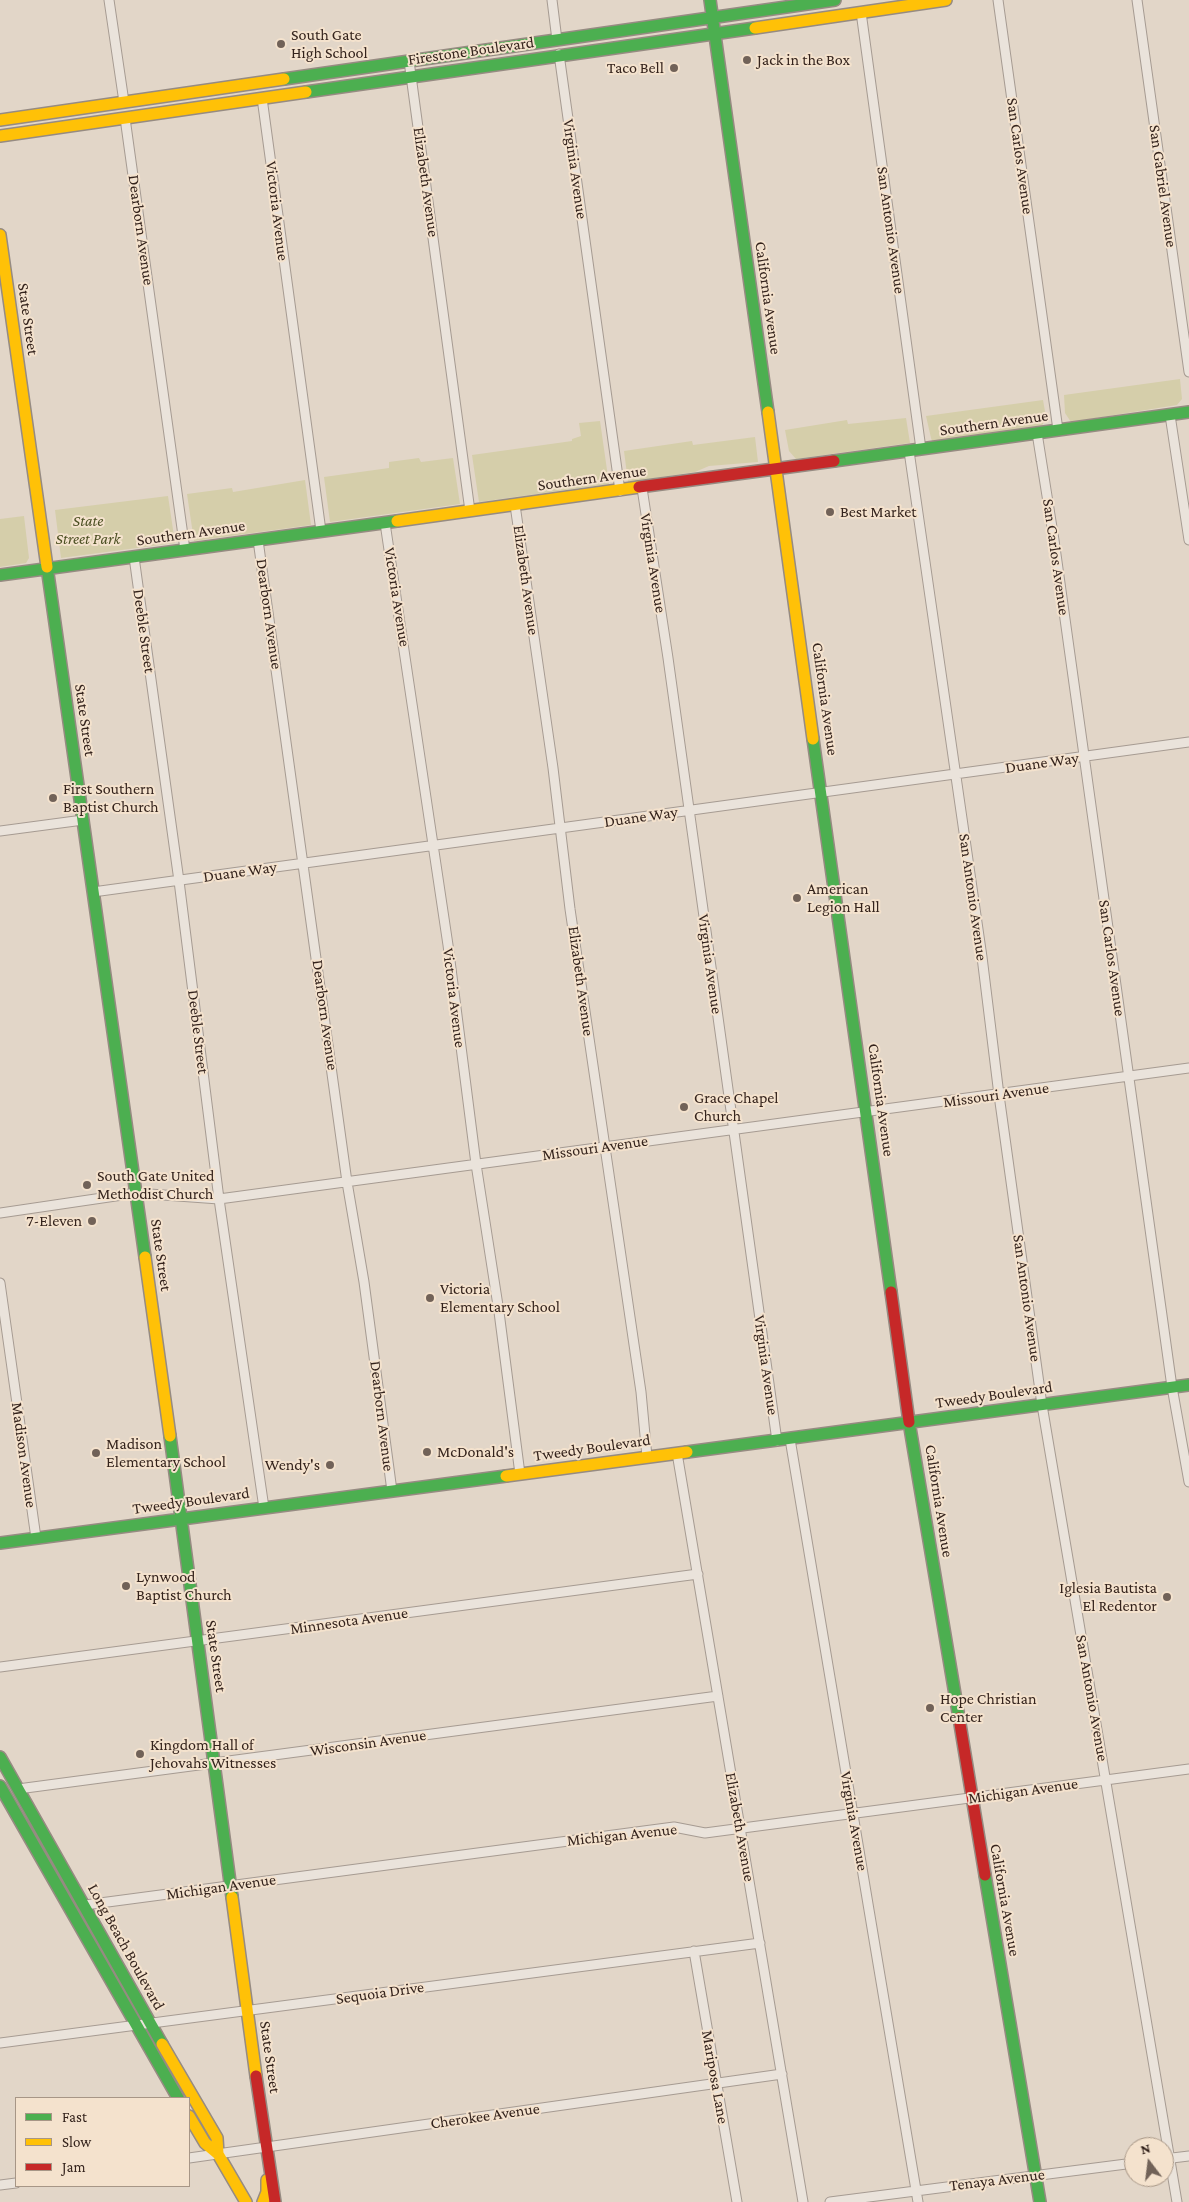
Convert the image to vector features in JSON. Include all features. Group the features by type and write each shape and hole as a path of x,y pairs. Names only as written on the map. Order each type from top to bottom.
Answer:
{"main road":[{"name":"California Avenue","path":"710,0 909,1424 1040,2202"},
{"name":"Firestone Boulevard","path":"0,120 835,0"},
{"name":"Firestone Boulevard","path":"0,136 559,54 946,0"},
{"name":"State Street","path":"0,235 182,1518 265,2147 275,2202"},
{"name":"Southern Avenue","path":"0,575 1189,412"},
{"name":"Tweedy Boulevard","path":"0,1543 647,1456 909,1424 1189,1386"},
{"name":"Long Beach Boulevard","path":"0,1757 217,2138 218,2154"},
{"path":"0,1772 9,1787 18,1789"},
{"name":"Long Beach Boulevard","path":"0,1786 177,2097"},
{"name":"Long Beach Boulevard","path":"190,2118 205,2143 218,2154 246,2202"},
{"name":"State Street","path":"263,2202 267,2192 267,2160"}],"street":[{"path":"109,0 124,102"},
{"path":"552,0 557,40"},
{"name":"San Carlos Avenue","path":"998,0 1058,430"},
{"name":"San Gabriel Avenue","path":"1137,0 1189,372"},
{"name":"San Antonio Avenue","path":"861,12 921,449"},
{"name":"Virginia Avenue","path":"559,54 620,491"},
{"name":"Elizabeth Avenue","path":"409,61 470,511"},
{"name":"Victoria Avenue","path":"262,98 321,531"},
{"name":"Dearborn Avenue","path":"125,118 185,550"},
{"path":"1170,415 1189,540"},
{"name":"San Carlos Avenue","path":"1037,433 1085,757 1172,1387 1189,1482"},
{"name":"San Antonio Avenue","path":"909,450 985,982 1042,1405 1163,2137"},
{"name":"Virginia Avenue","path":"642,488 734,1130 776,1441"},
{"name":"Elizabeth Avenue","path":"515,505 640,1385 647,1456"},
{"name":"Victoria Avenue","path":"386,523 434,846 476,1164 520,1474"},
{"name":"Dearborn Avenue","path":"258,540 347,1182 362,1263 392,1491"},
{"name":"Deeble Street","path":"134,557 179,881 219,1199 264,1508"},
{"name":"Duane Way","path":"93,892 1189,742"},
{"path":"0,831 83,820"},
{"name":"Missouri Avenue","path":"0,1213 136,1193 219,1199 1189,1068"},
{"name":"Madison Avenue","path":"0,1283 4,1338 36,1538"},
{"name":"Virginia Avenue","path":"790,1439 918,2202"},
{"name":"Elizabeth Avenue","path":"677,1453 803,2202"},
{"name":"Minnesota Avenue","path":"0,1667 698,1574"},
{"name":"Wisconsin Avenue","path":"18,1789 718,1696"},
{"name":"Michigan Avenue","path":"85,1905 674,1826 705,1832 1189,1769"},
{"name":"Sequoia Drive","path":"0,2043 760,1943"},
{"name":"Mariposa Lane","path":"694,1951 737,2202"},
{"name":"Cherokee Avenue","path":"190,2158 782,2074"},
{"path":"1174,2158 1189,2156"},
{"name":"Tenaya Avenue","path":"830,2202 1124,2164"},
{"path":"0,2185 15,2183"},
{"name":"San Antonio Avenue","path":"1174,2187 1177,2202"}],"green space":[{"path":"1180,379 1182,399 1177,405 1071,422 1065,413 1064,395"},
{"path":"1043,400 1046,417 1042,426 932,441 926,416"},
{"path":"906,418 910,443 796,459 789,451 785,430 847,420 848,424"},
{"path":"600,421 609,484 479,502 472,455 572,441 572,439 581,436 579,423"},
{"path":"755,437 758,462 709,466 695,472 628,482 624,451 692,441 693,445"},
{"path":"419,458 421,462 453,458 460,504 330,522 324,477 389,468 389,462"},
{"path":"305,480 311,525 194,541 187,494 232,488 233,492"},
{"name":"State Street Park","path":"168,496 175,543 61,558 55,510"},
{"path":"24,516 29,558 26,563 0,567 0,519"}],"traffic: fast":[{"path":"710,0 768,412"},
{"path":"284,79 835,0"},
{"path":"306,92 755,28"},
{"path":"834,461 1189,412"},
{"path":"0,575 397,521"},
{"path":"47,567 145,1257"},
{"path":"813,739 891,1292"},
{"path":"687,1452 1189,1385"},
{"path":"909,1422 959,1718"},
{"path":"170,1436 232,1897"},
{"path":"0,1543 506,1476"},
{"path":"0,1757 162,2044"},
{"path":"0,1786 177,2097"},
{"path":"985,1875 1040,2202"}],"traffic: slow":[{"path":"755,28 946,0"},
{"path":"0,120 284,79"},
{"path":"0,136 306,92"},
{"path":"0,235 47,567"},
{"path":"768,412 813,739"},
{"path":"397,521 639,487"},
{"path":"145,1257 170,1436"},
{"path":"506,1476 687,1452"},
{"path":"232,1897 256,2076"},
{"path":"162,2044 217,2138 218,2154"},
{"path":"190,2118 205,2143 218,2154 246,2202"},
{"path":"263,2202 267,2192 267,2180"}],"traffic: jam":[{"path":"639,487 834,461"},
{"path":"891,1292 909,1422"},
{"path":"959,1718 985,1875"},
{"path":"256,2076 275,2202"}],"place":[{"name":"South Gate High School","path":"281,44"},
{"name":"Jack in the Box","path":"747,60"},
{"name":"Taco Bell","path":"674,68"},
{"name":"Best Market","path":"830,512"},
{"name":"First Southern Baptist Church","path":"53,798"},
{"name":"American Legion Hall","path":"797,898"},
{"name":"Grace Chapel Church","path":"684,1107"},
{"name":"South Gate United Methodist Church","path":"87,1185"},
{"name":"7-Eleven","path":"92,1221"},
{"name":"Victoria Elementary School","path":"430,1298"},
{"name":"McDonald's","path":"427,1452"},
{"name":"Madison Elementary School","path":"96,1453"},
{"name":"Wendy's","path":"330,1465"},
{"name":"Lynwood Baptist Church","path":"126,1586"},
{"name":"Iglesia Bautista El Redentor","path":"1167,1597"},
{"name":"Hope Christian Center","path":"930,1708"},
{"name":"Kingdom Hall of Jehovahs Witnesses","path":"140,1754"}]}
